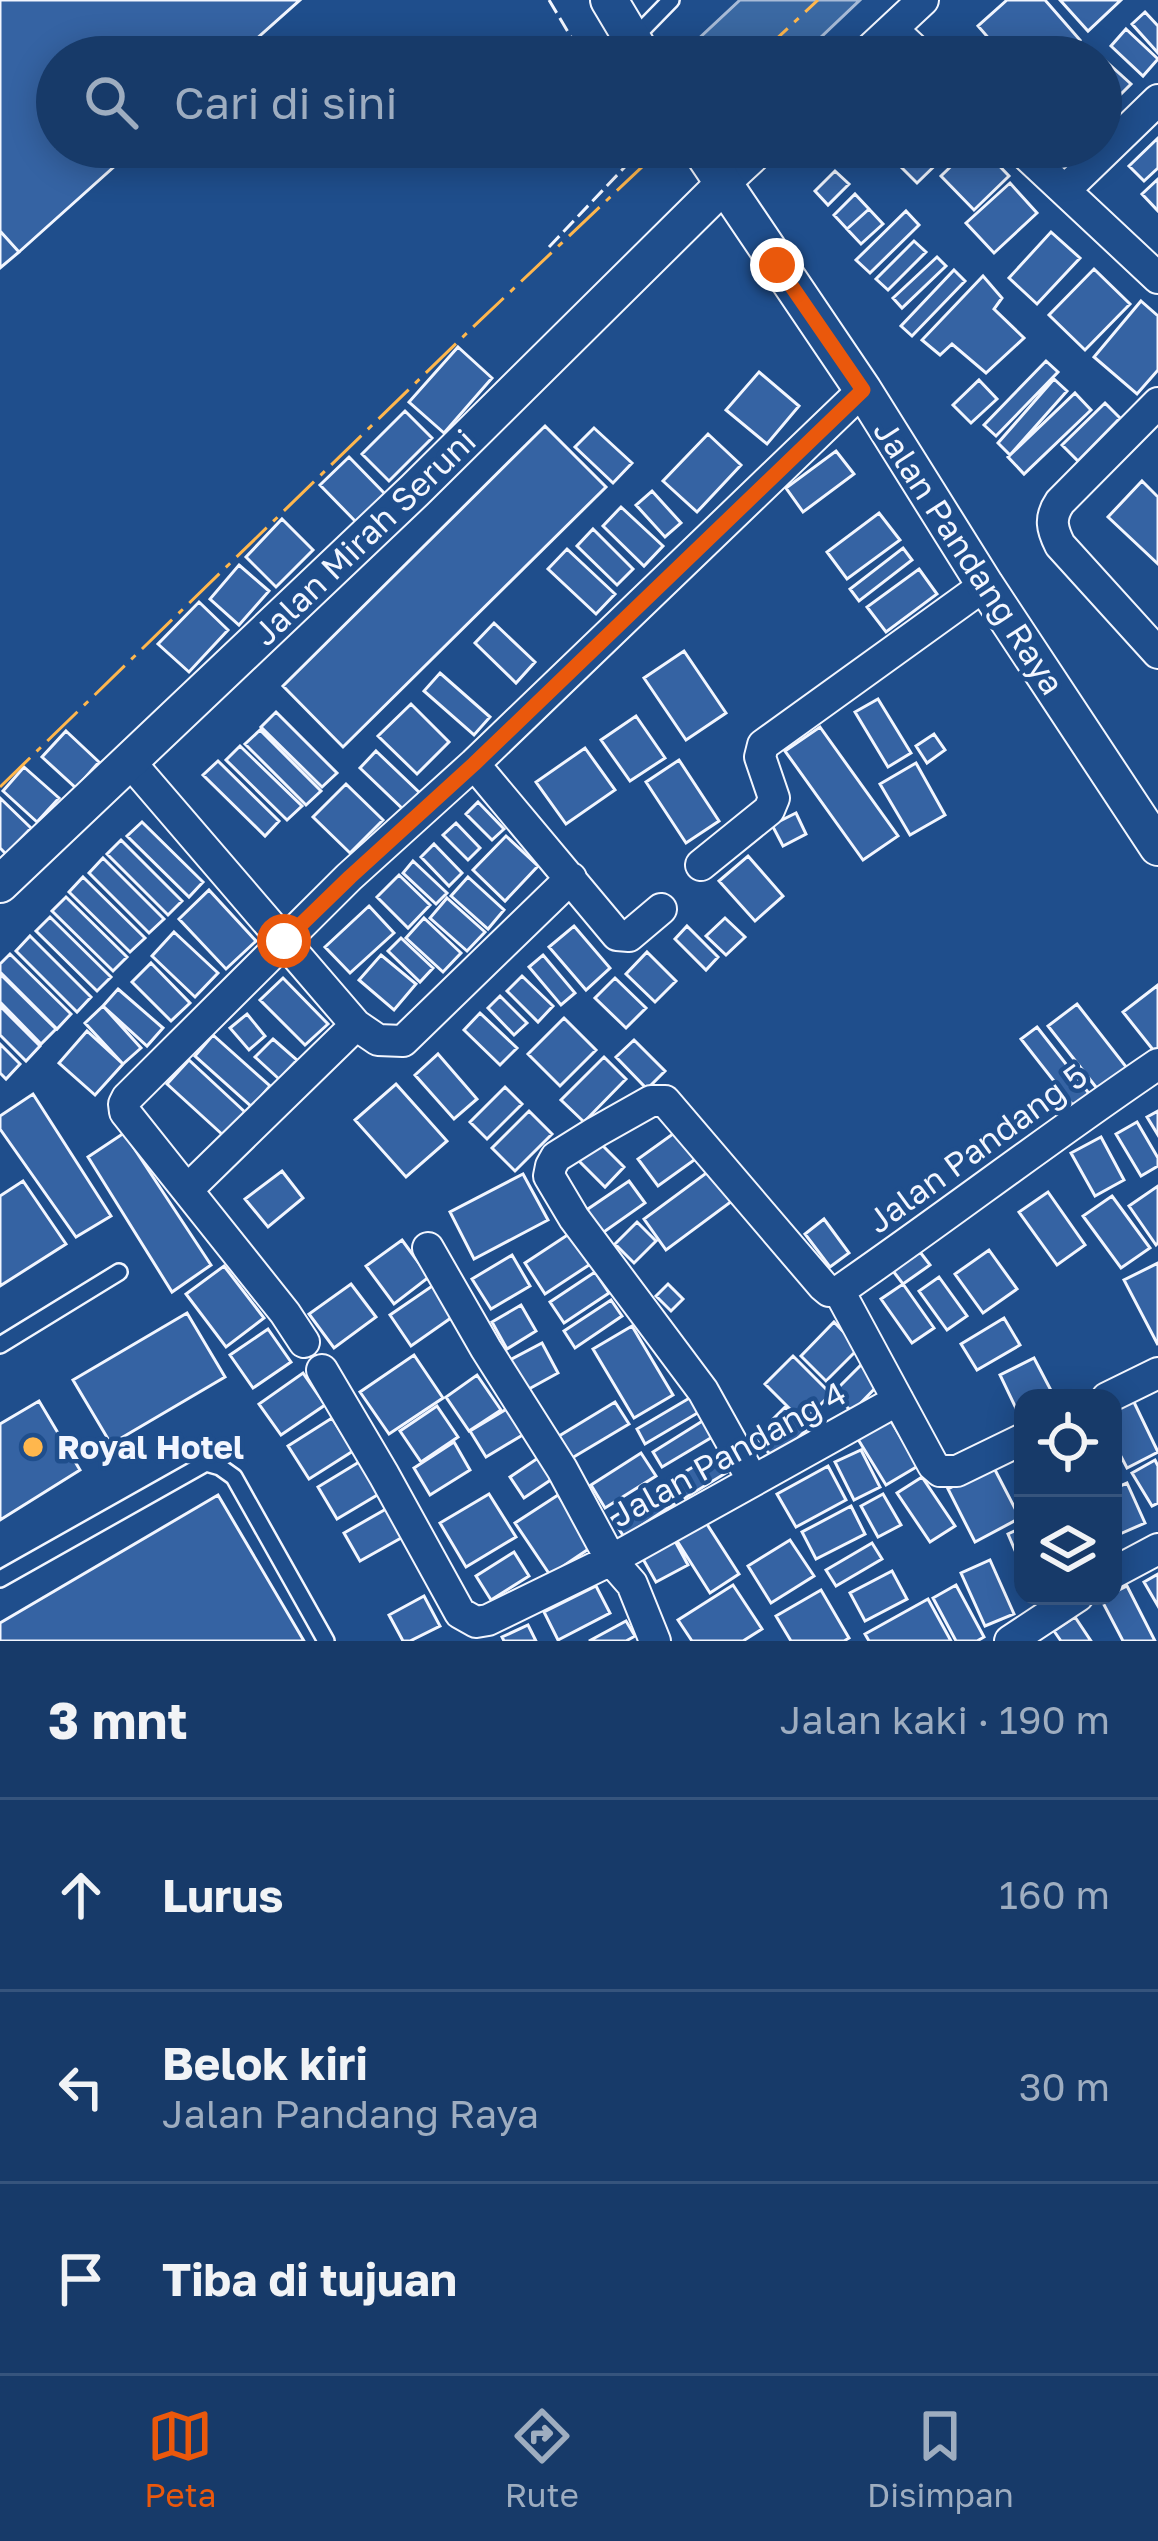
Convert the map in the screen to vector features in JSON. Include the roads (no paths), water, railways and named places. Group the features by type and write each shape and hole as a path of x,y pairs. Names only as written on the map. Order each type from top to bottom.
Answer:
{"street":[{"path":"609,0 630,36"},
{"path":"884,36 923,0"},
{"path":"892,29 900,36"},
{"path":"1122,135 1158,100"},
{"name":"Jalan Pandang Raya","path":"712,168 863,390 1158,847"},
{"path":"723,185 741,168"},
{"path":"1041,168 1158,278"},
{"path":"1065,190 1088,168"},
{"name":"Jalan Mirah Seruni","path":"0,884 416,490 723,185"},
{"path":"304,1342 124,1105 350,877 863,390"},
{"path":"1158,403 1060,502 1053,512 1052,528 1060,545 1158,653"},
{"path":"701,865 769,810 774,798 760,757 763,745 985,585"},
{"path":"130,761 356,1025 378,1040 403,1041 571,878"},
{"path":"474,764 616,934 629,936 661,909"},
{"path":"187,1190 356,1025"},
{"name":"Jalan Pandang 5","path":"838,1291 1158,1064"},
{"name":"Jalan Pandang 4","path":"322,1370 460,1613 476,1622 610,1561 898,1400 838,1291 823,1286 665,1101 651,1101 556,1157 550,1176 574,1219 703,1390 753,1481"},
{"path":"428,1248 562,1469 610,1561 632,1584 655,1641"},
{"path":"1122,1391 1158,1373"},
{"path":"898,1400 940,1471 957,1471 1014,1443"},
{"path":"1122,1568 1158,1549"},
{"path":"1010,1641 1064,1605"}],"lane":[{"path":"646,36 671,0"},
{"path":"0,1345 119,1272"},
{"path":"0,1579 206,1463 234,1477 326,1641"}],"water":[{"path":"740,0 860,0 822,36 701,36"}],"place":[{"name":"Royal Hotel","path":"33,1447"}]}
